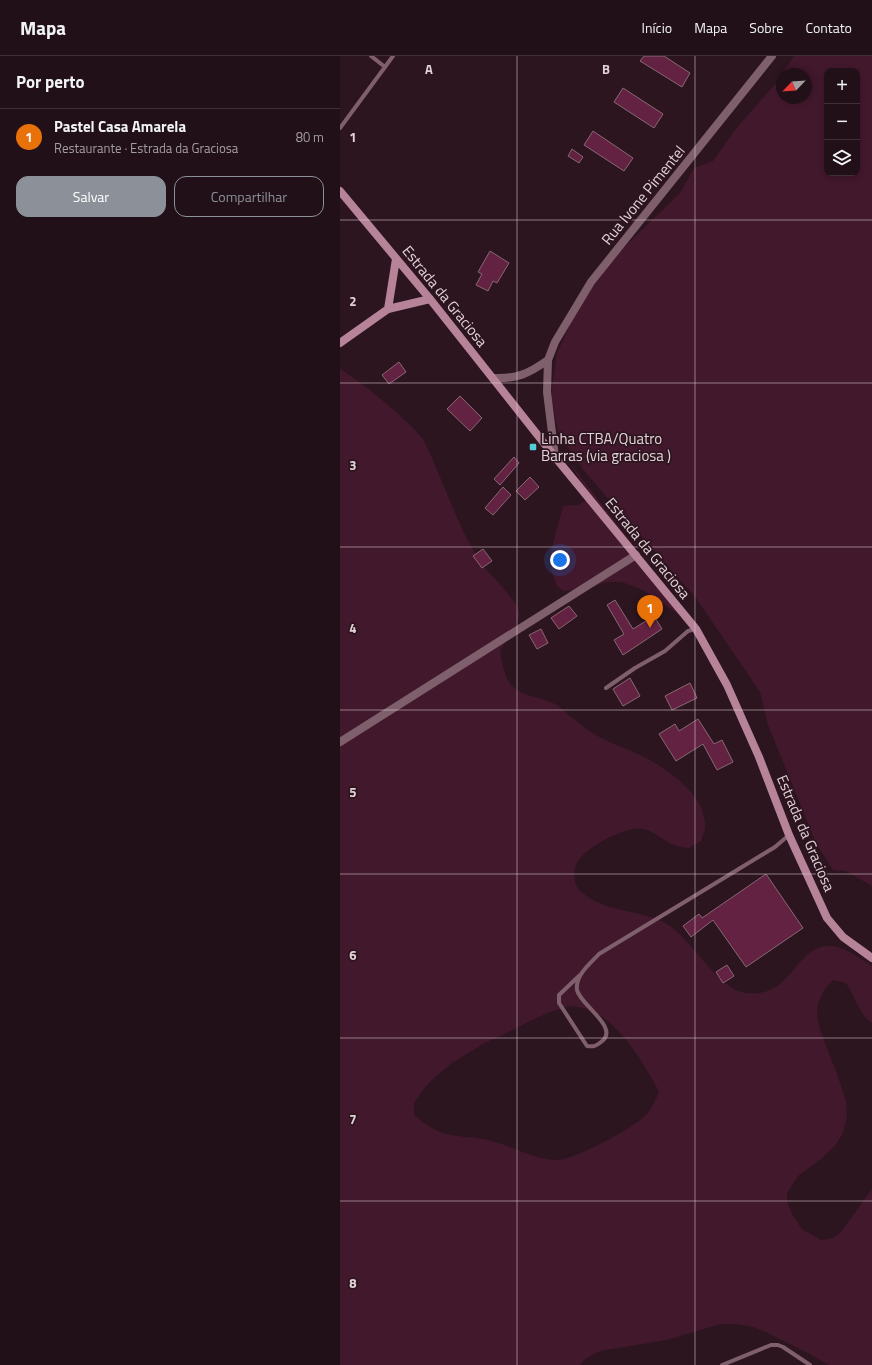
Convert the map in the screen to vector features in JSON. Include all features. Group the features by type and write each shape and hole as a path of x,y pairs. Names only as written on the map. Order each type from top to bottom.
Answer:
{"main road":[{"name":"Estrada da Graciosa","path":"340,191 430,299 554,457 696,629 730,692 760,757 789,835 810,883 828,918 843,937 872,958"},
{"path":"388,309 396,259"},
{"path":"340,344 388,309 430,299"}],"street":[{"name":"Rua Ivone Pimentel","path":"554,457 547,392 548,360 555,342 591,282 772,56"},
{"path":"493,378 513,378 538,367 548,360"},
{"path":"340,742 636,555"}],"lane":[{"path":"371,56 385,67"},
{"path":"340,128 393,56"},
{"path":"606,688 634,668 665,651 688,631 696,629"},
{"path":"580,975 577,990 583,1001 605,1025 607,1032 604,1040 595,1047 587,1046 559,1003 559,995 580,975 598,954 775,847 789,835"},
{"path":"722,1365 771,1345 778,1344 810,1365"}],"shaded area":[{"path":"794,56 872,56 872,886 846,871 833,870 816,843 768,725 760,692 696,598 584,471 558,432 551,395 557,353 579,306 614,257 680,193 694,168 713,161 735,130 776,83 776,104 812,104 812,68 786,68"},
{"path":"340,369 384,401 423,439 457,519 473,549 482,564 514,601 519,612 519,617 512,632 500,650 507,679 513,687 522,693 557,705 582,726 601,738 656,763 686,786 700,806 704,817 705,829 701,841 689,848 674,845 644,829 628,830 618,833 590,849 578,861 574,870 574,877 579,890 588,897 607,906 658,919 667,924 686,940 715,974 736,990 746,993 762,993 777,986 786,979 802,959 815,949 823,947 837,947 853,954 872,966 872,1023 864,1016 846,983 833,980 824,990 818,1004 817,1015 820,1030 846,1101 847,1116 843,1133 835,1146 821,1159 798,1176 787,1193 787,1202 793,1216 802,1229 821,1240 833,1238 841,1232 872,1189 872,1365 829,1365 768,1333 753,1327 737,1324 720,1324 667,1340 600,1351 585,1359 580,1365 340,1365","holes":["569,1006 587,1009 610,1023 629,1044 646,1068 659,1091 650,1110 639,1121 617,1135 589,1149 565,1159 557,1160 539,1158 497,1142 442,1133 414,1115 414,1103 422,1091 433,1079 452,1063 483,1044 547,1013"]},
{"path":"570,463 643,558 701,629 643,590 622,582 608,582 578,590 563,591 557,586 551,570 551,551 563,506 578,505 587,500 588,494"}],"building":[{"path":"644,56 664,56 690,73 682,87 640,61"},
{"path":"623,88 663,114 654,128 614,102"},
{"path":"593,131 633,158 624,171 584,145"},
{"path":"572,149 583,157 579,163 568,156"},
{"path":"490,251 509,263 497,283 493,281 488,291 476,285 482,274 478,272"},
{"path":"399,362 406,372 389,384 382,375"},
{"path":"460,396 482,418 470,431 447,409"},
{"path":"514,457 519,463 500,485 494,479"},
{"path":"530,477 539,487 525,500 516,491"},
{"path":"503,487 511,495 493,515 485,508"},
{"path":"483,549 492,561 482,568 473,556"},
{"path":"615,600 633,629 654,616 662,629 623,655 614,640 624,634 607,605"},
{"path":"569,606 577,616 559,629 551,618"},
{"path":"541,629 548,643 537,649 529,635"},
{"path":"630,678 640,696 623,706 613,689"},
{"path":"690,683 697,698 672,710 665,696"},
{"path":"698,719 714,744 722,740 733,762 717,770 703,744 676,761 659,734 675,724 679,731"},
{"path":"766,874 803,928 746,967 713,920 691,937 683,926 699,914 702,918"},
{"path":"727,965 734,976 723,983 716,972"}],"place":[{"name":"Linha CTBA/Quatro Barras (via graciosa )","path":"533,447"},
{"name":"Pastel Casa Amarela","path":"650,628"}]}
